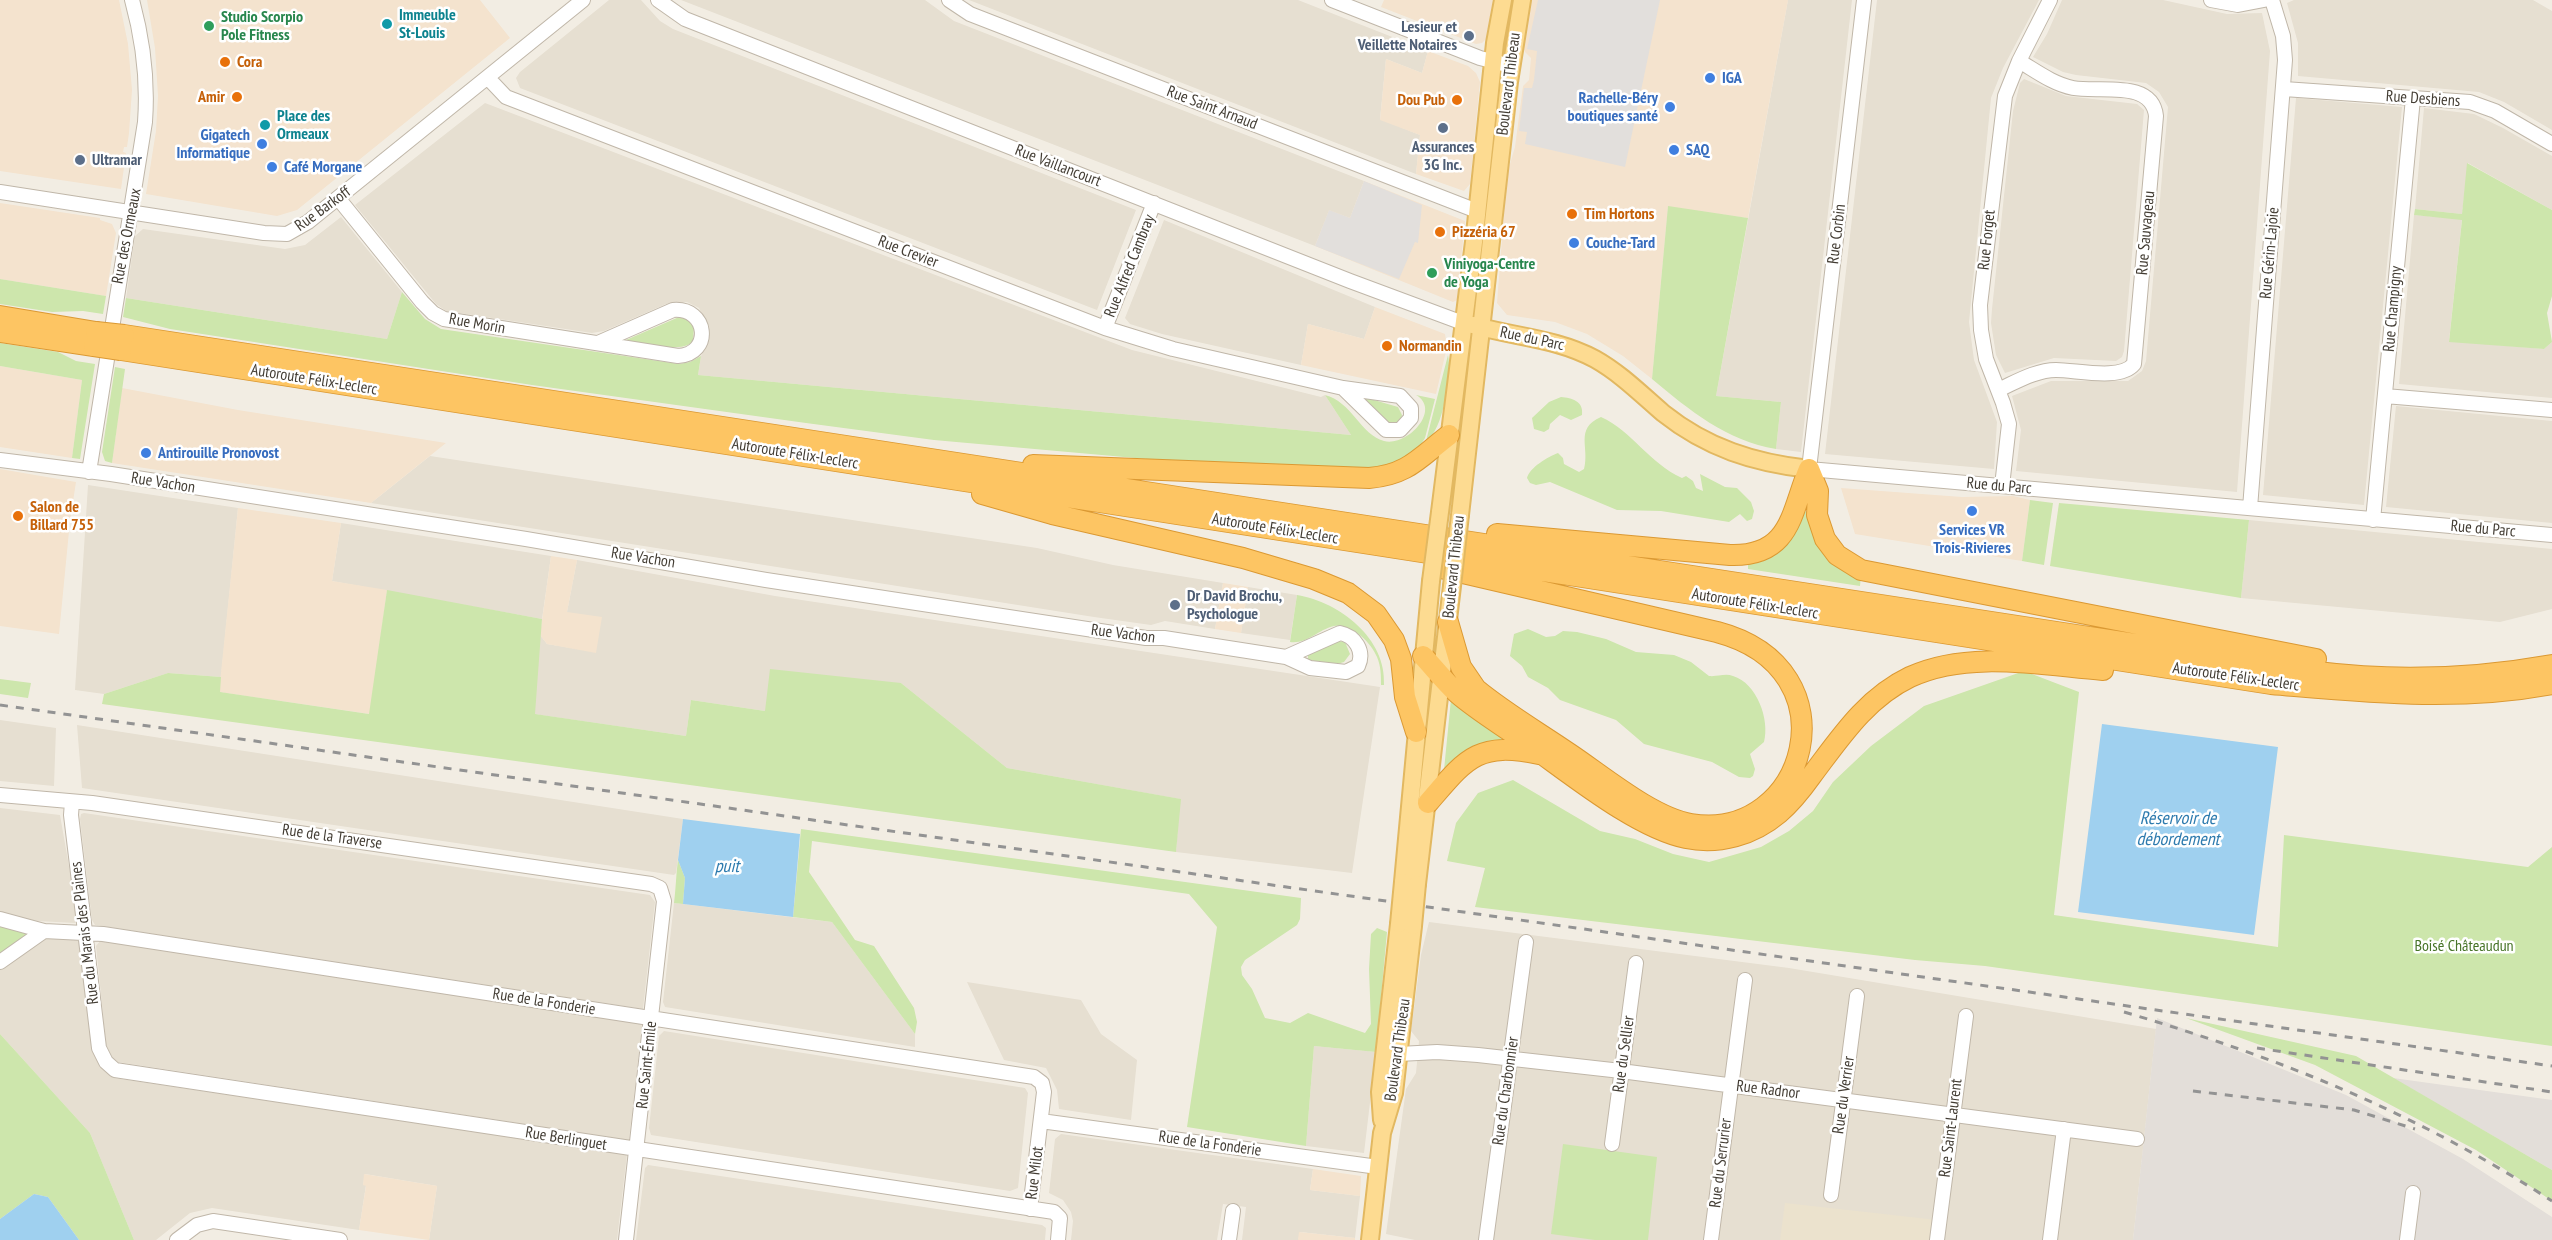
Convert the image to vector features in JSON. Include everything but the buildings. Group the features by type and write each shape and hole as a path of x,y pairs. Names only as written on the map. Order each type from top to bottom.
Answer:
{"highway":[{"name":"Autoroute Félix-Leclerc","path":"0,316 95,339"},
{"name":"Autoroute Félix-Leclerc","path":"0,332 95,339 954,463 2301,669 2360,676 2415,679 2468,677 2552,665"},
{"name":"Autoroute Félix-Leclerc","path":"123,343 901,471 2271,684 2428,696 2486,694 2552,684"},
{"path":"954,463 1105,466 1364,478 1388,475 1410,467 1449,435"},
{"path":"1356,524 1573,539 1742,555 1767,547 1785,530 1795,514 1800,489 1809,469"},
{"path":"1809,469 1818,491 1817,514 1825,539 1843,560 1867,573 2078,611 2415,679"},
{"path":"901,471 1052,514 1243,558 1342,589 1372,610 1391,635 1401,659 1405,697 1416,732"},
{"path":"1304,533 1536,591 1718,632 1749,643 1779,666 1797,698 1802,735 1793,771 1770,801 1758,810 1737,820 1706,825 1691,824 1670,818 1638,800 1476,689 1462,670 1448,622"},
{"path":"1423,656 1469,702 1599,794 1659,829 1686,838 1719,839 1753,830 1779,813 1796,796 1867,706 1893,686 1925,672 1962,664 2004,663 2271,684"},
{"path":"1428,803 1460,766 1479,754 1510,749 1545,755"}],"main road":[{"name":"Boulevard Thibeau","path":"1382,1133 1395,1093 1399,1054 1410,883 1416,732 1431,581 1493,62 1503,0"},
{"name":"Boulevard Thibeau","path":"1410,883 1428,803 1511,66 1522,0"},
{"name":"Rue du Parc","path":"1463,323 1548,340 1580,352 1608,367 1671,419 1705,441 1755,461 1809,469"},
{"name":"Boulevard Thibeau","path":"1370,1240 1382,1133 1380,1092 1406,925"}],"street":[{"name":"Rue des Ormeaux","path":"89,472 139,172 146,99 142,46 132,0"},
{"name":"Rue Barkoff","path":"0,192 284,234 303,226 582,0"},
{"name":"Rue Vaillancourt","path":"658,0 685,19 1463,323"},
{"name":"Rue Saint Arnaud","path":"949,0 970,14 1477,211"},
{"path":"1332,0 1493,62 1511,66"},
{"path":"1367,14 1372,0"},
{"name":"Rue Corbin","path":"1809,469 1864,0"},
{"name":"Rue Forget","path":"2002,486 2009,429 2006,411 1984,352 1980,305 2001,113 2019,61 2050,0"},
{"path":"2211,0 2238,4 2264,0"},
{"name":"Rue Gérin-Lajoie","path":"2250,508 2284,89 2285,49 2272,0"},
{"name":"Rue Sauvageau","path":"1998,390 2046,371 2117,373 2129,369 2134,364 2156,116 2153,104 2140,93 2074,88 2046,77 2019,61"},
{"name":"Rue Crevier","path":"488,78 506,97 1105,328 1173,349 1343,388 1400,396 1411,408 1411,418 1400,430 1386,430 1343,388"},
{"name":"Rue Desbiens","path":"2284,89 2478,104 2552,144"},
{"name":"Rue Champigny","path":"2373,520 2413,98"},
{"name":"Rue Morin","path":"338,198 422,302 436,315 448,320 681,356 697,348 702,334 695,316 689,311 678,310 658,315 598,343"},
{"name":"Rue Alfred Cambray","path":"1105,328 1154,203"},
{"path":"2385,396 2552,410"},
{"name":"Rue Vachon","path":"0,460 526,539 766,580 1286,657 1310,668 1344,672 1355,669 1361,658 1355,642 1349,636 1340,633 1286,657"},
{"name":"Rue du Parc","path":"1809,469 2552,535"},
{"name":"Rue de la Traverse","path":"0,795 72,802 651,884 662,890"},
{"name":"Rue du Marais des Plaines","path":"72,802 71,816 99,1048 106,1062"},
{"name":"Rue Saint-Émile","path":"626,1240 664,902 662,890"},
{"name":"Rue de la Fonderie","path":"0,919 44,931 86,933 652,1018 1029,1077 1042,1083"},
{"path":"0,962 44,931"},
{"name":"Rue du Charbonnier","path":"1486,1240 1526,942"},
{"name":"Rue du Sellier","path":"1612,1144 1636,963"},
{"name":"Rue du Serrurier","path":"1711,1240 1744,980"},
{"name":"Rue du Verrier","path":"1831,1195 1857,996"},
{"name":"Rue Saint-Laurent","path":"1937,1240 1966,1016"},
{"name":"Rue Radnor","path":"1399,1054 1457,1053 1510,1058 2137,1139"},
{"name":"Rue Berlinguet","path":"106,1062 118,1071 1030,1209"},
{"name":"Rue Milot","path":"1042,1083 1044,1092 1030,1209 1054,1212 1058,1215 1058,1240"},
{"name":"Rue de la Fonderie","path":"1041,1121 1378,1167"},
{"path":"2050,1240 2064,1129"},
{"path":"2407,1240 2413,1193"},
{"path":"1229,1240 1233,1211"},
{"path":"177,1240 197,1225 213,1221 290,1236 340,1240"}],"shaded area":[{"path":"0,0 119,0 128,44 132,90 127,147 124,147 123,152 126,153 121,189 0,171"},
{"path":"147,0 480,0 510,38 297,210 277,216 146,194 156,131 158,96 155,48"},
{"path":"609,0 641,0 660,21 673,29 1136,210 1097,310 520,88 516,78 520,72"},
{"path":"681,0 925,0 954,21 1364,181 1350,218 1329,211 1315,246"},
{"path":"969,0 1298,0 1428,51 1422,73 1386,59 1380,119 1420,135 1416,174"},
{"path":"1384,0 1493,0 1486,39 1476,44 1381,7"},
{"path":"1531,0 1788,0 1748,218 1668,207 1652,379 1623,356 1587,334 1555,322 1507,315 1497,303 1507,174 1515,147 1523,86 1529,80 1531,58 1525,52 1522,44"},
{"path":"1538,0 1660,0 1625,167 1525,144 1527,132 1519,131 1524,88 1532,88 1534,80 1537,51 1527,49"},
{"path":"1788,0 1852,0 1801,452 1776,449 1781,402 1716,396"},
{"path":"1877,0 2039,0 2003,68 1991,98 1969,322 1974,360 1997,422 1994,469 1825,454"},
{"path":"2062,0 2163,0 2227,14 2262,13 2270,51 2237,492 2016,471 2021,430 2012,396 2051,381 2128,381 2142,371 2146,361 2168,107 2159,92 2146,83 2076,75 2063,72 2033,57 2047,34"},
{"path":"2294,0 2533,0 2552,11 2552,130 2504,102 2479,92 2298,76 2298,43 2287,3"},
{"path":"1428,51 1468,66 1476,73 1480,82 1470,184 1464,191 1416,174 1420,135 1380,120 1386,59 1422,73"},
{"path":"2024,79 2066,96 2137,104 2144,110 2124,351 2122,357 2116,361 2054,358 2005,373 1996,355 1991,323 1992,309 2013,111 2020,83"},
{"path":"2296,98 2402,107 2364,505 2263,495"},
{"path":"485,103 1132,350 1321,397 1325,395 1351,435 698,375 701,356 707,346 710,332 699,308 687,302 666,304 604,331 592,333 446,311 436,304 355,205"},
{"path":"2424,108 2474,114 2552,156 2552,210 2468,163 2462,214 2415,209"},
{"path":"1364,181 1465,221 1457,300 1453,302 1315,246 1329,210 1350,218"},
{"path":"1364,181 1422,205 1418,243 1415,242 1399,279 1315,246 1329,210 1350,218"},
{"path":"0,203 100,218 112,224 116,233 106,296 0,279"},
{"path":"2414,215 2462,219 2449,341 2544,349 2552,342 2552,398 2399,384"},
{"path":"341,217 402,292 387,339 126,298 135,236 143,229 285,249 305,245"},
{"path":"1164,220 1375,307 1364,339 1308,324 1301,365 1162,334 1130,324 1125,318"},
{"path":"1375,307 1445,334 1447,347 1436,394 1301,365 1308,324 1364,339"},
{"path":"0,366 82,380 72,458 0,447"},
{"path":"122,388 238,410 446,443 371,503 112,463"},
{"path":"2396,406 2552,421 2552,523 2386,507"},
{"path":"430,456 1037,548 1113,565 1223,583 1215,629 1165,621 1151,625 1094,617 371,503"},
{"path":"0,469 76,482 59,634 0,626"},
{"path":"88,485 238,508 221,677 168,673 104,694 75,690"},
{"path":"1841,488 1962,497 2013,496 2030,500 2022,561 1855,534"},
{"path":"238,508 341,523 332,581 387,590 370,714 219,692"},
{"path":"2249,520 2552,549 2552,609 2500,622 2241,598"},
{"path":"341,523 551,556 542,619 332,581"},
{"path":"551,556 577,560 567,612 602,617 596,653 547,644 540,635"},
{"path":"577,560 775,596 1380,687 1352,873 1176,852 1180,799 1007,768 901,683 765,711 691,700 686,736 534,714 540,635 547,644 596,652 567,612"},
{"path":"1223,583 1248,587 1241,633 1215,629"},
{"path":"1248,587 1297,595 1290,640 1241,633"},
{"path":"0,720 56,728 54,786 0,781"},
{"path":"77,725 683,819 676,873 674,875 82,788"},
{"path":"0,808 60,815 78,918 75,923 37,921 0,912"},
{"path":"81,814 650,895 655,902 643,1009 95,925 92,920 80,819"},
{"path":"674,903 832,922 915,1034 915,1047 665,1007 663,1002"},
{"path":"1429,922 1789,968 2156,1029 2133,1240 1415,1240 1386,1234 1406,1089 1416,1073 1419,1041 1411,1031 1421,955"},
{"path":"45,938 80,940 94,1054 101,1067 114,1078 627,1154 617,1240 429,1240 437,1186 365,1174 363,1184 366,1185 359,1230 212,1208 190,1213 156,1240 134,1240 90,1133 0,1034 0,968 8,965"},
{"path":"101,940 642,1024 629,1140 118,1062 112,1057 106,1044 96,946"},
{"path":"967,982 1081,1000 1101,1034 1137,1060 1131,1120 1059,1109 1057,1090 1046,1068 1004,1060"},
{"path":"2157,1018 2346,1095 2463,1159 2552,1217 2552,1240 2133,1240"},
{"path":"664,1031 1025,1088 1028,1093 1018,1188 1010,1191 651,1135 649,1128 659,1036"},
{"path":"1314,1046 1376,1052 1364,1153 1306,1146"},
{"path":"2393,1078 2552,1100 2552,1170"},
{"path":"1061,1134 1313,1169 1310,1190 1360,1196 1355,1238 1300,1232 1298,1240 1242,1240 1246,1207 1223,1204 1217,1240 1071,1240 1073,1221 1071,1212 1063,1200 1049,1193 1055,1139"},
{"path":"648,1165 1042,1225 1046,1228 1045,1240 636,1240 645,1168"},
{"path":"1313,1169 1361,1176 1360,1196 1310,1190"},
{"path":"364,1174 437,1186 429,1240 359,1230 366,1186 363,1185"},
{"path":"1785,1203 1937,1220 1935,1240 1780,1240"},
{"path":"1299,1232 1355,1238 1355,1240 1298,1240"}],"green space":[{"path":"2467,163 2552,210 2552,296 2547,313 2552,342 2544,349 2449,342 2462,220 2414,215 2415,209 2462,214"},
{"path":"1668,206 1748,218 1716,396 1781,402 1776,449 1758,445 1725,432 1695,413 1652,379"},
{"path":"0,279 106,296 103,314 83,311 52,312 0,304"},
{"path":"402,292 425,319 441,329 679,364 690,362 701,356 698,375 1351,435 1325,395 1342,404 1369,432 1384,441 1402,438 1418,426 1425,409 1423,402 1416,395 1435,399 1425,438 1413,457 1376,470 1180,462 934,440 806,423 532,385 170,329 123,317 126,298 387,339"},
{"path":"679,317 688,320 694,327 693,341 688,345 661,347 626,340"},
{"path":"0,343 58,352 76,361 95,364 80,459 72,458 82,380 0,366"},
{"path":"1448,355 1449,375 1445,401 1437,426 1426,441"},
{"path":"115,367 125,369 112,463 105,461 102,452"},
{"path":"1561,397 1573,399 1579,403 1582,415 1571,420 1560,415 1544,432 1534,429 1532,418 1549,402"},
{"path":"1367,398 1398,407 1402,415 1400,423 1389,428 1363,399"},
{"path":"1601,417 1622,430 1670,472 1682,478 1686,476 1693,481 1696,488 1703,491 1700,474 1725,487 1737,488 1751,502 1754,511 1752,519 1747,521 1740,514 1729,522 1661,511 1617,510 1550,482 1536,485 1530,483 1527,478 1535,466 1558,453 1563,458 1564,464 1579,472 1584,469 1585,433 1593,422"},
{"path":"2030,500 2053,503 2044,565 2022,561"},
{"path":"2059,503 2249,520 2241,598 2050,566"},
{"path":"1806,511 1861,576 1860,586 1748,569 1748,558"},
{"path":"387,590 542,619 535,714 686,736 691,700 765,711 770,669 901,683 1007,768 1181,799 1176,852 102,704 104,694 168,673 221,677 220,692 369,714"},
{"path":"1297,595 1329,606 1358,625 1378,653 1383,668 1384,685 1381,685 1379,664 1374,651 1360,635 1347,627 1334,626 1302,641 1290,642"},
{"path":"1528,629 1546,637 1555,636 1563,631 1577,632 1606,639 1636,652 1674,655 1691,662 1709,676 1730,675 1741,680 1755,694 1765,723 1764,742 1750,754 1755,769 1753,776 1739,777 1712,762 1644,744 1616,720 1560,700 1548,688 1528,677 1522,666 1510,656 1514,634"},
{"path":"1337,641 1345,642 1350,654 1344,662 1337,664 1308,660 1308,653"},
{"name":"Boisé Châteaudun","path":"2024,671 2079,692 2054,915 2278,947 2284,835 2528,867 2552,847 2552,1046 1985,966 1915,960 1475,907 1485,868 1447,861 1456,823 1478,793 1513,780 1600,831 1635,839 1673,854 1709,862 1761,847 1789,831 1813,811 1833,782 1871,746 1924,706"},
{"path":"0,679 31,683 28,698 0,694"},
{"path":"1451,699 1524,745 1444,770"},
{"path":"801,829 1301,898 1300,919 1297,925 1245,960 1241,967 1242,975 1252,989 1265,1018 1290,1023 1308,1013 1365,1033 1371,1024 1369,969 1371,934 1377,928 1387,932 1376,1052 1314,1046 1306,1146 1187,1127 1217,927 1189,894 812,841 809,872 855,940 874,946 914,1008 917,1022 915,1034 832,922 793,917"},
{"path":"678,860 685,878 683,904 674,903"},
{"path":"0,925 29,933 0,956"},
{"path":"2186,1018 2356,1056 2552,1170 2552,1201 2476,1150 2315,1065"},
{"path":"0,1034 90,1133 134,1240 79,1240 48,1197 34,1194 0,1219"},
{"path":"1563,1144 1657,1157 1648,1240 1595,1240 1551,1234"}],"water":[{"name":"Réservoir de débordement","path":"2102,724 2278,747 2254,935 2078,912"},
{"name":"puit","path":"683,819 800,834 793,917 683,904 685,878 678,860"},
{"path":"34,1194 48,1197 79,1240 0,1240 0,1219"}],"railway":[{"path":"0,705 2552,1066"},
{"path":"2124,1012 2237,1048 2345,1090 2449,1140 2552,1201"},
{"path":"2257,1048 2552,1092"},
{"path":"2193,1091 2354,1110 2415,1129"}],"place":[{"name":"Immeuble St-Louis","path":"387,24"},
{"name":"Studio Scorpio Pole Fitness","path":"209,26"},
{"name":"Lesieur et Veillette Notaires","path":"1469,36"},
{"name":"Cora","path":"225,62"},
{"name":"IGA","path":"1710,78"},
{"name":"Amir","path":"237,97"},
{"name":"Dou Pub","path":"1457,100"},
{"name":"Rachelle-Béry boutiques santé","path":"1670,107"},
{"name":"Place des Ormeaux","path":"265,125"},
{"name":"Assurances 3G Inc.","path":"1443,128"},
{"name":"Gigatech Informatique","path":"262,144"},
{"name":"SAQ","path":"1674,150"},
{"name":"Ultramar","path":"80,160"},
{"name":"Café Morgane","path":"272,167"},
{"name":"Tim Hortons","path":"1572,214"},
{"name":"Pizzéria 67","path":"1440,232"},
{"name":"Couche-Tard","path":"1574,243"},
{"name":"Viniyoga-Centre de Yoga","path":"1432,273"},
{"name":"Normandin","path":"1387,346"},
{"name":"Antirouille Pronovost","path":"146,453"},
{"name":"Services VR Trois-Rivieres","path":"1972,511"},
{"name":"Salon de Billard 755","path":"18,516"},
{"name":"Dr David Brochu, Psychologue","path":"1175,605"}]}
